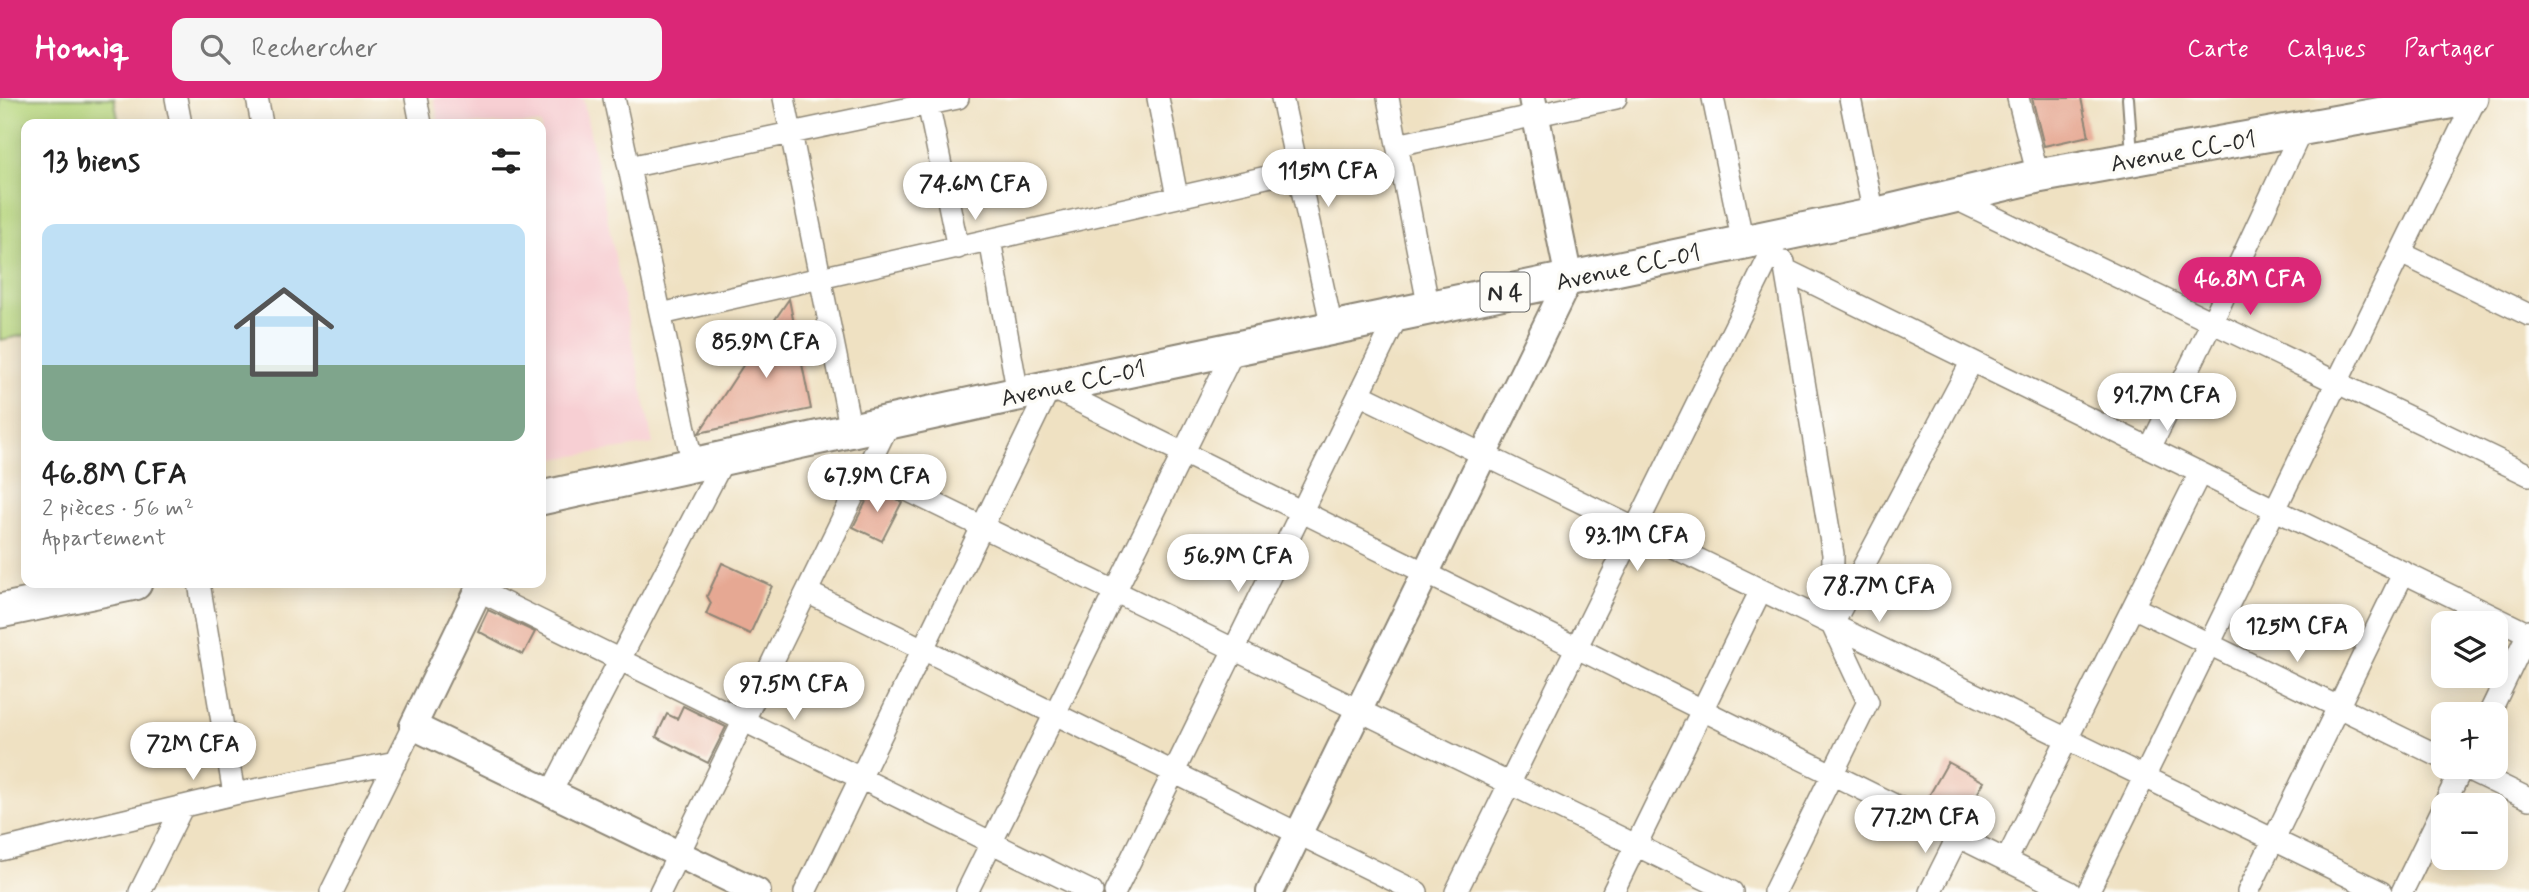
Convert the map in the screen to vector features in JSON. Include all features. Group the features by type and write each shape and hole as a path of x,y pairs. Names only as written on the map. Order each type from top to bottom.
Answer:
{"main road":[{"name":"Avenue CC-01","path":"546,497 1235,348 1874,215 2038,176 2302,130 2400,103 2473,98"},
{"path":"0,611 111,588"}],"street":[{"path":"176,98 180,119"},
{"path":"257,98 261,119"},
{"path":"415,98 420,119"},
{"path":"551,792 619,659 708,463 661,314 614,98"},
{"path":"784,98 851,431"},
{"path":"629,167 928,101 958,98"},
{"path":"1158,98 1178,197"},
{"path":"1282,98 1332,328"},
{"path":"1115,892 1359,394 1414,312 1397,145 1388,98"},
{"path":"1397,145 1534,107 1616,98"},
{"path":"1713,98 1743,243"},
{"path":"1850,98 1874,215"},
{"path":"2018,98 2038,176"},
{"path":"2088,892 2401,253 2473,98"},
{"path":"928,101 958,248"},
{"path":"1270,892 1569,279 1534,107"},
{"path":"2150,448 2302,130"},
{"path":"661,314 1298,170"},
{"path":"1952,197 2529,475"},
{"path":"1774,892 1868,702 1832,625 1833,554 1780,235"},
{"path":"1456,892 1780,235"},
{"path":"805,892 982,527 1034,391 990,240"},
{"path":"2401,253 2528,312"},
{"path":"1786,270 2529,633 2495,702"},
{"path":"967,892 1235,348"},
{"path":"1832,625 1972,361"},
{"path":"1034,391 1184,453 2070,892"},
{"path":"1359,394 2381,892"},
{"path":"660,892 890,423"},
{"path":"866,470 1732,892"},
{"path":"2007,861 2200,473"},
{"path":"2248,892 2404,572"},
{"path":"200,588 234,794"},
{"path":"331,892 480,588"},
{"path":"482,588 619,659 1092,892"},
{"path":"1613,892 1761,590"},
{"path":"807,592 1417,892"},
{"path":"2133,607 2431,752"},
{"path":"414,726 757,892"},
{"path":"0,850 234,794 396,762"},
{"path":"2487,779 2529,799"},
{"path":"140,892 183,806"},
{"path":"2402,892 2431,833"},
{"path":"1930,892 1958,836"}],"lane":[{"path":"2128,98 2132,160"}],"shaded area":[{"path":"434,98 583,98 653,444 546,460 546,119 438,119"}],"green space":[{"path":"0,98 114,98 118,119 21,119 21,336 0,340"}],"building":[{"path":"2032,98 2081,98 2089,136 2044,146"},
{"path":"789,299 811,409 699,433 744,364 744,350 756,347"},
{"path":"873,488 902,502 882,541 853,527"},
{"path":"722,563 772,586 750,634 706,614 711,603 707,596"},
{"path":"488,610 535,632 523,655 478,631"},
{"path":"683,706 726,727 708,763 656,737 667,714 677,719"},
{"path":"1948,762 1984,782 1962,821 1926,801"}]}
